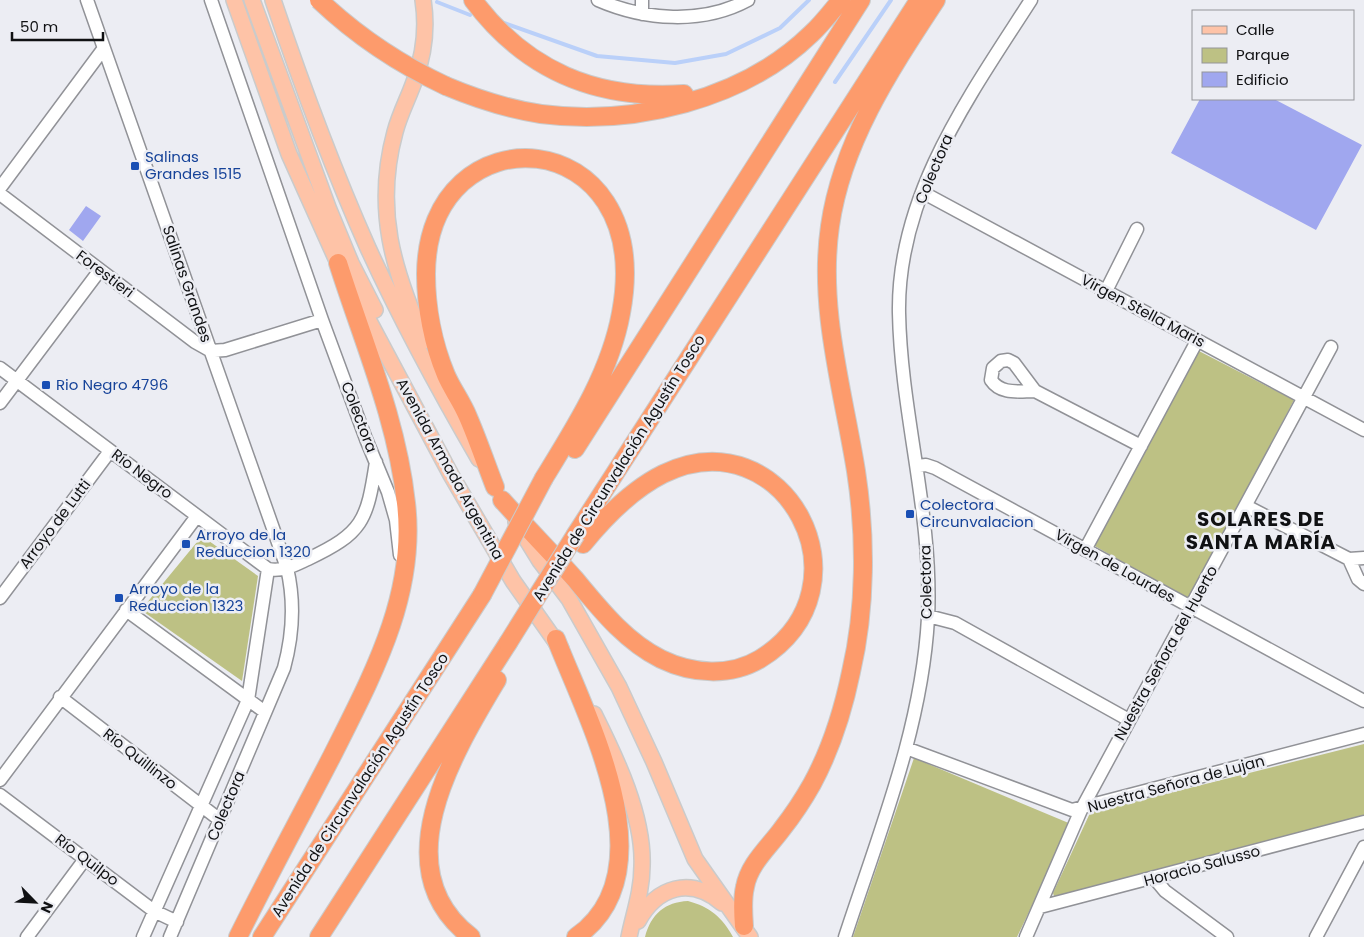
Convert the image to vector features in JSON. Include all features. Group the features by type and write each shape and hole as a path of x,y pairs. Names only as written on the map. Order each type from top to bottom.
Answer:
{"highway":[{"path":"320,0 354,30 386,53 446,86 479,98 541,114 590,117 643,112 672,106 701,98 736,84 773,64 793,50 810,35 841,0"},
{"path":"473,0 495,27 521,50 550,69 580,83 615,92 648,96 685,94 736,84"},
{"name":"Avenida de Circunvalación Agustín Tosco","path":"262,937 482,595 548,482 861,0"},
{"name":"Avenida de Circunvalación Agustín Tosco","path":"319,937 511,647 543,587 580,539 919,0"},
{"path":"747,931 743,903 748,875 800,805 832,738 845,700 858,630 862,589 860,508 833,347 826,261 834,200 849,154 866,116 936,0"},
{"path":"548,482 609,355 621,314 625,259 614,216 605,200 585,177 557,163 543,159 514,158 494,163 475,173 452,194 436,222 431,239 426,272 429,310 438,351 446,374 468,416 499,494 620,630 662,659 692,670 722,671 739,668 769,653 792,632 802,617 814,578 811,540 799,512 778,488 766,479 740,467 723,463 704,463 682,467 663,474 640,488 580,539"},
{"path":"238,937 364,691 389,633 401,593 408,532 399,456 375,368 338,263"},
{"path":"556,639 602,755 620,834 620,852 613,890 595,920 576,937"},
{"path":"470,937 446,912 435,892 429,872 428,847 432,817 439,793 461,743 511,647"}],"main road":[{"name":"Avenida Armada Argentina","path":"234,0 289,154 338,263 451,475 514,581 556,639 598,722 636,816 642,851 639,900 631,937"},
{"path":"252,0 320,185 351,263 428,413 488,521 514,581"},
{"name":"Avenida Armada Argentina","path":"273,0 356,220 409,331 499,494 540,560 569,599 589,634 639,728 696,859 747,931"},
{"path":"423,0 424,44 415,80 395,130 389,157 386,180 386,218 398,276 428,349 445,399"},
{"name":"Avenida Armada Argentina","path":"631,937 638,921 651,902 668,890 678,888 703,891 714,897 747,931"}],"street":[{"name":"Salinas Grandes","path":"87,0 287,568"},
{"name":"Colectora","path":"170,937 284,668 292,635 292,598 287,568 338,545 350,535 366,512 376,461 322,320 211,0"},
{"path":"598,0 642,14 676,17 717,13 748,0"},
{"path":"642,0 642,14"},
{"name":"Colectora","path":"845,937 906,748 921,679 928,616 927,557 899,313 904,254 922,192 942,144 1031,0"},
{"path":"0,188 104,48"},
{"name":"Virgen Stella Maris","path":"922,192 1364,430"},
{"name":"Forestieri","path":"0,194 195,342 211,351"},
{"path":"1106,291 1137,229"},
{"path":"0,403 100,270"},
{"path":"211,351 225,350 322,320"},
{"path":"1085,550 1197,341"},
{"name":"Nuestra Señora del Huerto","path":"1026,937 1082,810 1331,347"},
{"name":"Río Negro","path":"0,368 268,569"},
{"path":"1034,391 1141,446"},
{"name":"Arroyo de Lutti","path":"0,598 110,451"},
{"path":"376,461 396,520 400,549 401,593"},
{"name":"Virgen de Lourdes","path":"916,466 926,465 935,468 1364,701"},
{"path":"1246,506 1349,559 1364,558"},
{"path":"0,780 60,697 197,516"},
{"path":"1349,559 1358,579 1364,584"},
{"path":"143,937 248,700 268,569 287,568"},
{"path":"126,610 265,712"},
{"path":"928,616 955,623 1130,720"},
{"name":"Río Quillinzo","path":"60,697 220,820"},
{"name":"Nuestra Señora de Lujan","path":"906,748 1066,809 1082,810 1364,734"},
{"name":"Río Quilpo","path":"0,795 154,910 176,922"},
{"name":"Horacio Salusso","path":"1040,907 1155,879 1364,822"},
{"path":"1316,937 1364,847"},
{"path":"27,937 85,859"},
{"path":"1155,879 1165,891 1227,937"}],"green space":[{"path":"1197,350 1294,400 1189,600 1093,545"},
{"path":"202,536 258,576 242,681 141,610"},
{"path":"1364,744 1364,818 1057,898 1054,896 1053,893 1090,813"},
{"path":"914,758 1071,824 1017,937 853,937"},
{"path":"688,901 703,906 720,918 733,937 645,937 651,922 660,911 672,904"}],"building":[{"path":"1199,100 1276,100 1362,145 1316,230 1171,153"},
{"path":"86,206 101,216 83,241 69,230"}],"waterway":[{"path":"504,23 597,56 675,63 726,54 780,28 809,0"},
{"path":"835,82 891,0"},
{"path":"437,2 470,15"}],"place":[{"name":"Salinas Grandes 1515","path":"135,166"},
{"name":"Rio Negro 4796","path":"46,385"},
{"name":"Colectora Circunvalacion","path":"910,514"},
{"name":"Arroyo de la Reduccion 1320","path":"186,544"},
{"name":"Arroyo de la Reduccion 1323","path":"119,598"}],"district":[{"name":"SOLARES DE SANTA MARÍA","path":"1261,530"}]}
